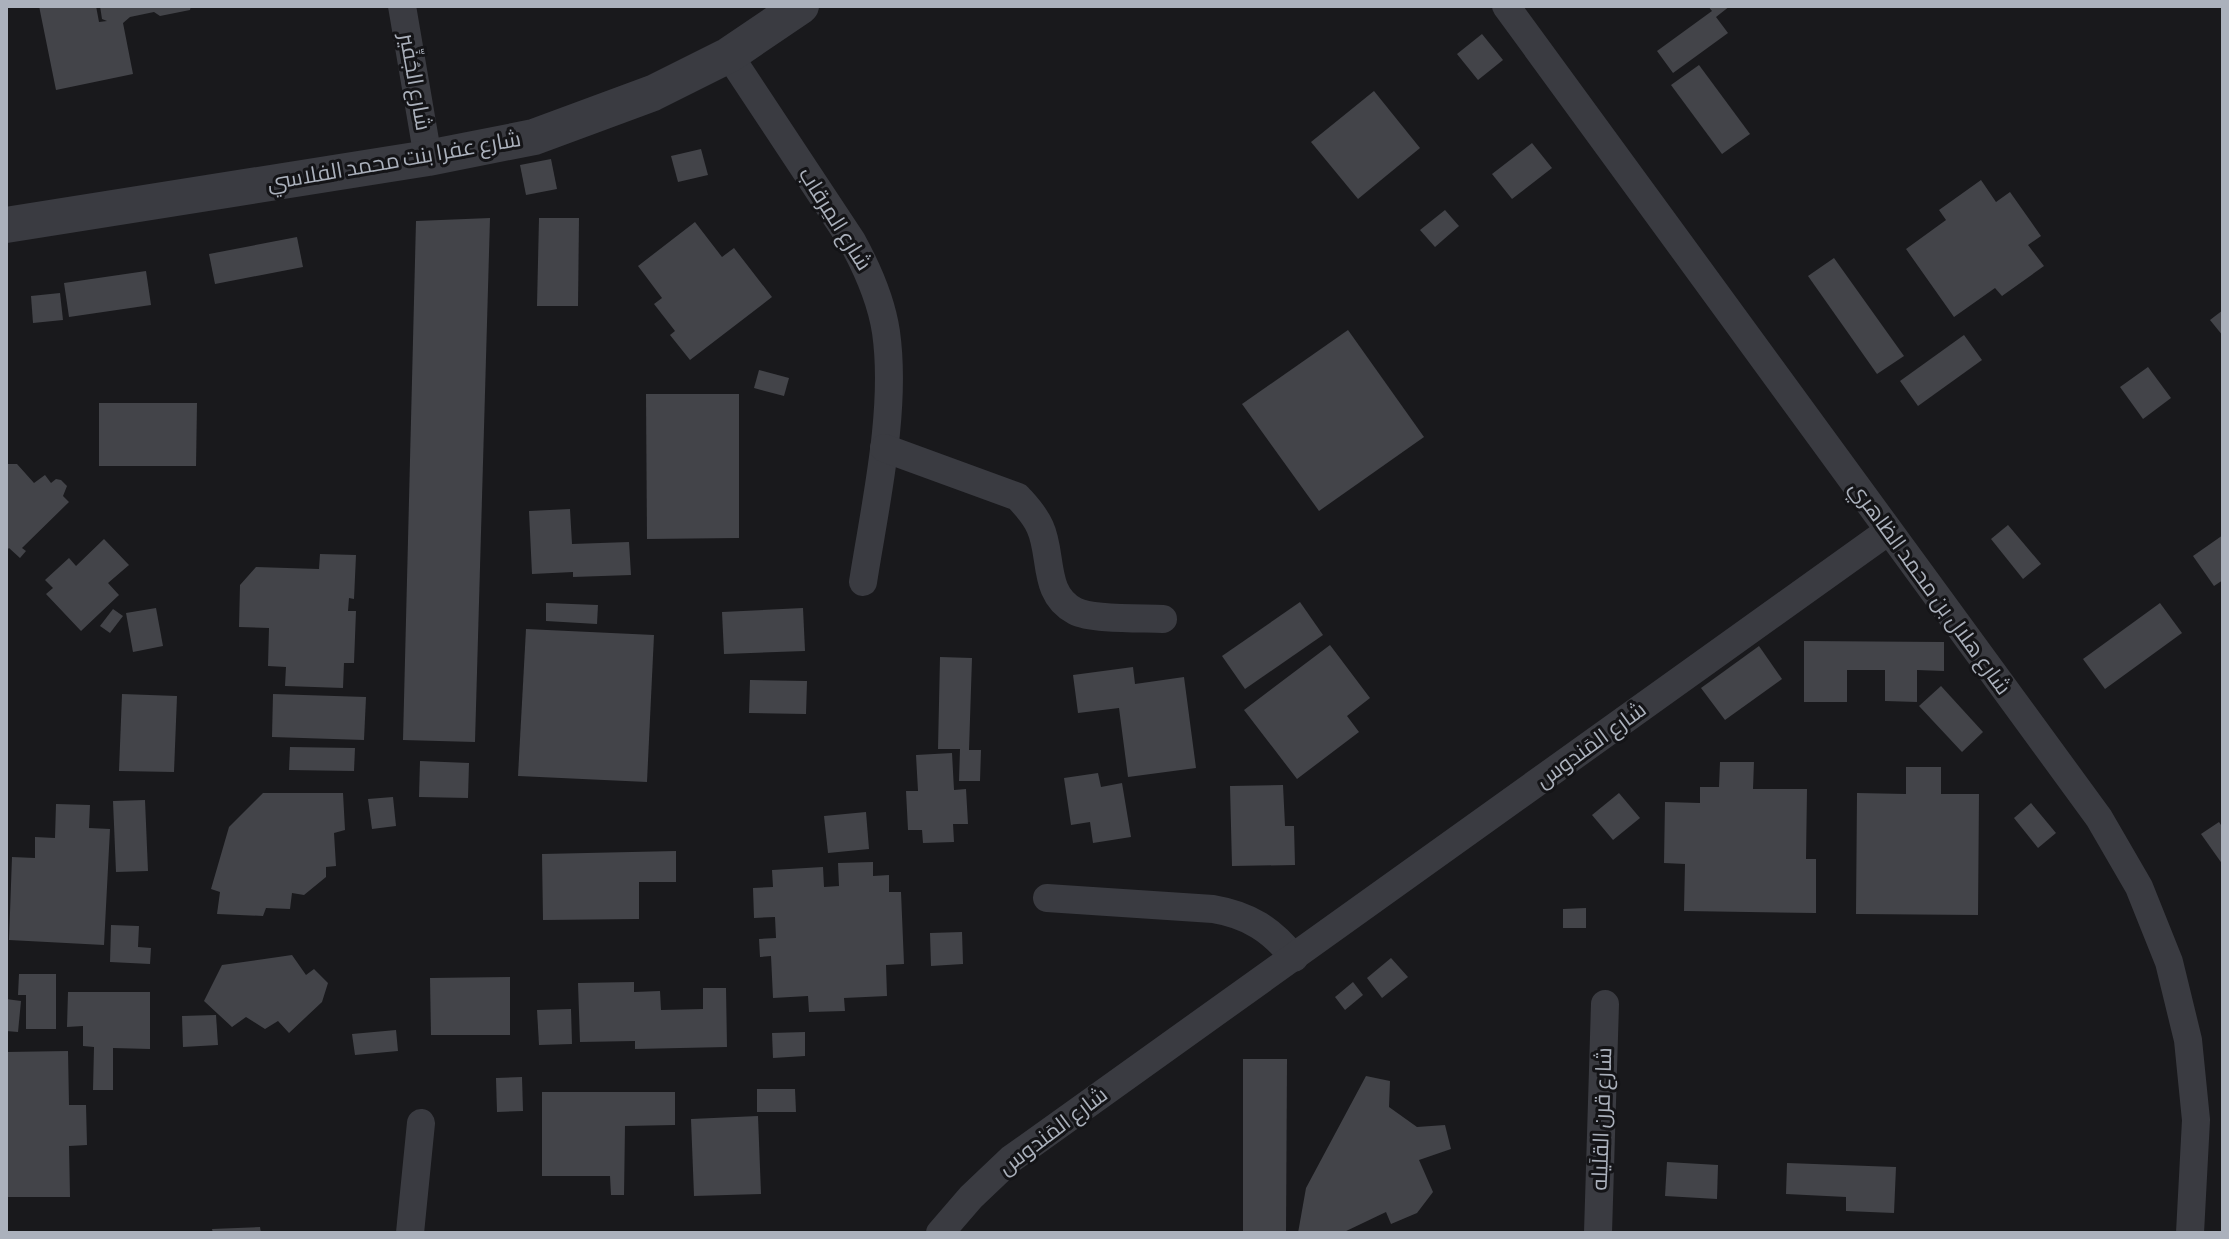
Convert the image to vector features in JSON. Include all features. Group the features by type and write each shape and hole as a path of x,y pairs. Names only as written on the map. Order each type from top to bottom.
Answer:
{"street":[{"name":"شارع الجُفِّير","path":"402,6 428,158"},
{"name":"شارع عفرا بنت محمد الفلاسي","path":"6,225 428,158 534,137 653,93 729,55 801,6"},
{"name":"شارع هلال بن محمد الظاهري","path":"1506,6 1887,532 2099,818 2139,887 2169,962 2188,1040 2196,1120 2190,1233"},
{"name":"شارع المِرقاب","path":"729,55 852,241 868,269 879,299 889,363 884,448 863,582"},
{"path":"884,448 1018,497 1041,528 1056,592 1076,612 1163,619"},
{"name":"شارع المَندوس","path":"940,1233 971,1197 1011,1159 1887,532"},
{"path":"1047,898 1233,912 1268,930 1294,958"},
{"name":"شارع قرن القلَيله","path":"1598,1233 1605,1004"},
{"path":"410,1233 421,1123"}],"building":[{"path":"39,6 96,6 99,22 107,21 102,19 100,6 191,6 190,10 160,16 154,12 130,17 123,23 133,74 56,90"},
{"path":"1708,6 1730,6 1716,17 1728,33 1673,73 1657,51 1712,11"},
{"path":"1482,34 1503,60 1478,80 1457,54"},
{"path":"1699,65 1750,134 1722,154 1671,85"},
{"path":"1374,91 1420,148 1358,199 1311,142"},
{"path":"1532,143 1552,168 1512,199 1492,174"},
{"path":"701,149 708,175 678,182 671,156"},
{"path":"551,159 557,189 526,195 520,165"},
{"path":"1981,180 1996,202 2010,192 2041,236 2028,245 2044,266 2002,296 1995,288 1954,317 1906,249 1946,220 1939,210"},
{"path":"1445,210 1459,226 1435,247 1420,230"},
{"path":"490,218 475,742 403,740 416,221"},
{"path":"539,218 579,218 578,306 537,306"},
{"path":"695,222 722,257 734,248 772,297 690,360 670,335 675,331 654,304 662,298 638,266"},
{"path":"297,237 303,267 215,284 209,254"},
{"path":"1834,258 1904,356 1877,374 1808,276"},
{"path":"146,271 151,305 69,317 64,283"},
{"path":"60,293 63,320 33,323 31,296"},
{"path":"2223,310 2223,336 2210,320"},
{"path":"1348,330 1424,437 1319,511 1242,404"},
{"path":"1964,335 1982,360 1918,406 1900,381"},
{"path":"2148,367 2171,398 2143,419 2120,387"},
{"path":"759,370 789,378 784,396 754,388"},
{"path":"646,394 739,394 739,538 647,539"},
{"path":"99,403 197,403 196,466 99,466"},
{"path":"6,464 17,464 34,483 45,475 51,483 56,479 67,486 63,496 69,502 22,548 26,551 20,558 9,548 6,551"},
{"path":"570,509 572,544 629,542 631,575 573,577 573,572 532,574 529,511"},
{"path":"2008,525 2041,564 2023,579 1991,539"},
{"path":"2223,535 2223,580 2214,586 2193,556"},
{"path":"104,539 129,565 108,583 119,595 81,631 46,594 53,588 45,580 69,558 76,566"},
{"path":"320,554 356,555 354,599 349,598 348,611 356,611 354,663 344,663 343,688 285,686 286,667 268,666 269,628 239,627 240,585 256,567 319,569"},
{"path":"1300,602 1323,635 1245,689 1222,656"},
{"path":"546,603 598,605 597,624 546,621"},
{"path":"2160,603 2182,633 2105,689 2083,659"},
{"path":"156,608 163,646 133,652 126,613"},
{"path":"803,608 805,651 724,654 722,612"},
{"path":"113,609 123,616 110,633 100,626"},
{"path":"526,629 654,635 647,782 518,776"},
{"path":"1804,641 1944,642 1944,671 1917,670 1917,702 1885,701 1885,670 1847,670 1847,702 1804,702"},
{"path":"1330,645 1370,698 1347,716 1359,732 1297,779 1244,710"},
{"path":"1759,646 1782,679 1725,720 1701,688"},
{"path":"940,657 972,658 969,750 981,750 980,781 959,781 960,749 938,749"},
{"path":"1133,667 1135,684 1184,677 1196,768 1128,777 1119,708 1078,713 1073,675"},
{"path":"750,680 807,681 806,714 749,713"},
{"path":"1941,686 1983,732 1962,752 1919,706"},
{"path":"122,694 177,696 174,772 119,771"},
{"path":"273,694 366,697 364,740 272,737"},
{"path":"290,747 355,748 354,771 289,770"},
{"path":"952,753 954,790 966,789 968,824 953,824 954,842 923,843 922,830 908,830 906,791 918,791 916,755"},
{"path":"420,761 469,763 468,798 419,797"},
{"path":"1720,762 1754,762 1753,789 1807,789 1806,859 1816,859 1816,913 1684,911 1685,864 1664,863 1665,802 1700,803 1700,787 1719,787"},
{"path":"1906,767 1941,767 1941,794 1979,794 1978,915 1856,914 1857,793 1906,794"},
{"path":"1098,773 1101,787 1122,783 1131,837 1093,843 1090,822 1071,825 1064,778"},
{"path":"1283,785 1285,826 1294,826 1295,865 1232,866 1230,786"},
{"path":"263,793 343,793 345,830 334,833 336,866 326,867 326,877 304,895 292,893 290,909 266,908 263,916 217,914 220,892 211,889 229,827"},
{"path":"1619,793 1640,818 1613,840 1592,815"},
{"path":"393,797 396,826 372,829 368,799"},
{"path":"145,800 148,871 116,872 113,801"},
{"path":"2031,803 2056,833 2038,848 2014,818"},
{"path":"56,804 90,805 89,828 110,829 104,945 9,940 12,857 35,858 35,837 55,838"},
{"path":"866,812 869,849 828,853 824,816"},
{"path":"2219,822 2223,828 2223,865 2201,834"},
{"path":"676,851 676,882 639,882 639,919 543,920 542,854"},
{"path":"873,862 873,876 889,875 889,892 901,892 904,964 886,965 887,996 844,998 845,1011 809,1012 808,996 773,998 771,956 760,957 759,939 776,938 775,917 754,918 753,888 773,887 772,870 823,867 824,887 839,886 838,863"},
{"path":"1586,908 1586,928 1563,928 1563,909"},
{"path":"111,925 139,926 138,947 151,948 150,964 110,962"},
{"path":"962,932 963,964 931,966 930,933"},
{"path":"292,955 306,975 314,969 328,983 322,1002 289,1033 278,1021 265,1029 246,1017 232,1027 204,1001 222,965"},
{"path":"1391,958 1408,977 1382,998 1367,978"},
{"path":"19,974 56,974 56,1029 26,1029 26,995 18,995"},
{"path":"510,977 510,1035 431,1035 430,978"},
{"path":"634,982 634,992 660,991 661,1010 703,1009 703,988 726,988 727,1047 635,1049 635,1041 580,1042 578,983"},
{"path":"1353,982 1363,995 1345,1010 1335,997"},
{"path":"68,992 150,992 150,1049 113,1048 113,1090 93,1090 94,1047 83,1046 83,1026 67,1027"},
{"path":"6,999 21,1001 18,1032 6,1031"},
{"path":"571,1009 572,1044 539,1045 537,1010"},
{"path":"216,1015 218,1045 183,1047 182,1016"},
{"path":"396,1030 398,1051 355,1055 352,1034"},
{"path":"805,1032 805,1056 773,1058 772,1033"},
{"path":"68,1051 69,1105 86,1105 87,1145 69,1146 70,1197 6,1197 6,1052"},
{"path":"1243,1059 1287,1059 1286,1233 1243,1233"},
{"path":"1366,1076 1390,1081 1389,1107 1417,1127 1445,1125 1451,1149 1419,1160 1433,1192 1417,1213 1391,1224 1386,1212 1342,1233 1298,1233 1306,1188"},
{"path":"522,1077 523,1111 497,1112 496,1078"},
{"path":"757,1089 795,1089 796,1112 757,1112"},
{"path":"542,1092 675,1092 675,1125 625,1126 624,1195 611,1195 610,1176 542,1176"},
{"path":"758,1116 761,1194 694,1196 691,1119"},
{"path":"1667,1162 1718,1165 1717,1199 1665,1196"},
{"path":"1787,1163 1896,1167 1894,1213 1846,1211 1846,1197 1786,1194"},
{"path":"260,1227 261,1233 213,1233 212,1229"}]}
